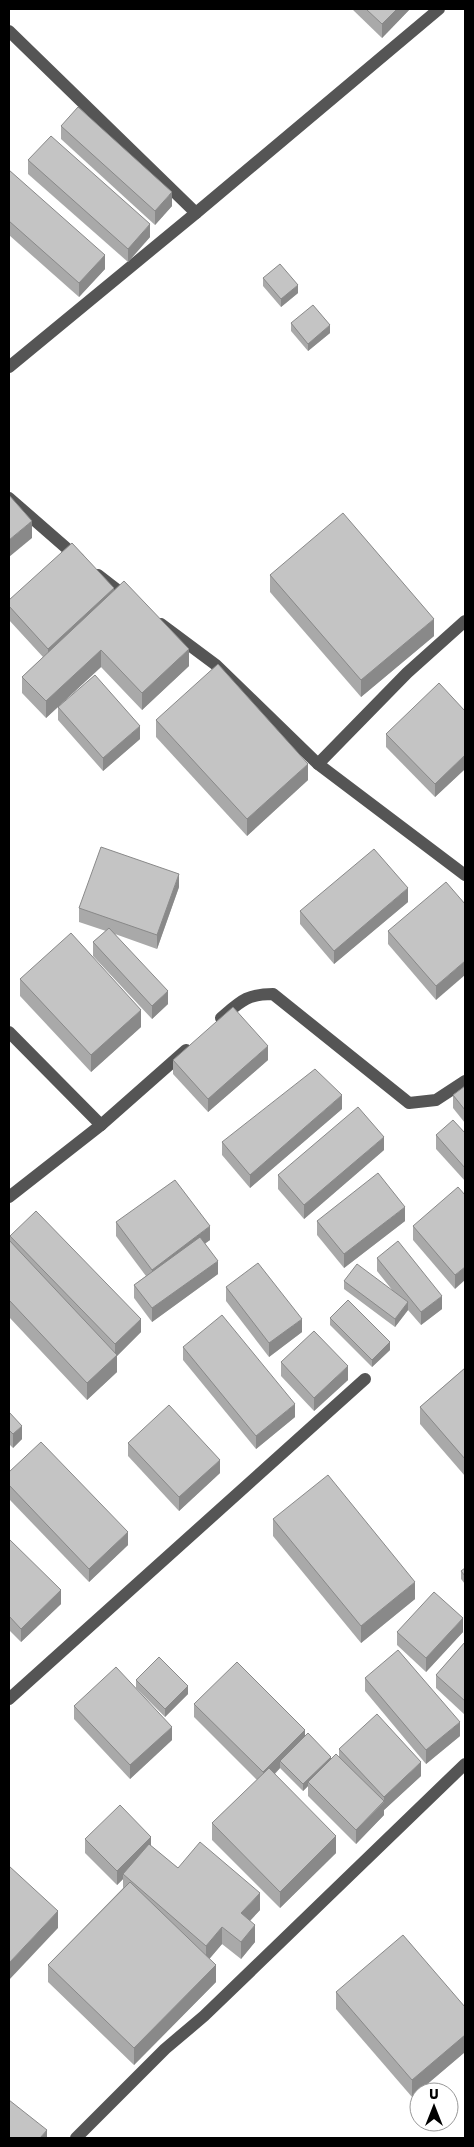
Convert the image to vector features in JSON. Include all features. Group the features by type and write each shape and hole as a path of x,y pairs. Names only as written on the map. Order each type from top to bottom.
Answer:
{"street":[{"path":"9,367 439,9"},
{"path":"9,31 196,213"},
{"path":"9,498 100,577 138,606"},
{"path":"154,618 216,665 318,764 465,874"},
{"path":"318,764 408,673 465,621"},
{"path":"213,1026 242,1000 256,994 273,994 409,1103 436,1100 465,1081"},
{"path":"9,1032 101,1125"},
{"path":"9,1197 101,1125 198,1039"},
{"path":"9,1699 365,1379"},
{"path":"76,2138 165,2049 204,2016 465,1764"}],"building":[{"path":"366,9 397,9 382,24"},
{"path":"78,107 172,192 155,211 61,126"},
{"path":"51,136 150,224 128,249 28,160"},
{"path":"9,170 105,255 79,283 9,221"},
{"path":"280,264 298,285 281,299 263,278"},
{"path":"313,305 330,325 308,344 291,323"},
{"path":"9,495 32,521 9,540"},
{"path":"343,513 434,619 361,680 270,575"},
{"path":"72,543 114,588 48,649 9,606 9,600"},
{"path":"124,581 189,649 142,693 101,650 46,701 22,677"},
{"path":"218,664 308,764 247,819 156,720"},
{"path":"95,675 140,726 103,758 58,707"},
{"path":"439,683 465,711 465,755 435,784 386,734"},
{"path":"101,847 179,874 157,935 79,908"},
{"path":"374,849 408,888 334,951 300,911"},
{"path":"446,882 465,904 465,961 436,986 388,931"},
{"path":"109,928 168,991 152,1006 93,942"},
{"path":"71,933 141,1010 91,1055 20,979"},
{"path":"233,1007 268,1046 208,1099 173,1060"},
{"path":"315,1069 342,1095 250,1175 222,1142"},
{"path":"465,1086 465,1110 453,1095"},
{"path":"358,1107 384,1137 304,1205 278,1175"},
{"path":"453,1120 465,1133 465,1168 436,1135"},
{"path":"378,1173 405,1207 344,1254 317,1221"},
{"path":"175,1180 210,1226 152,1270 116,1222"},
{"path":"458,1187 465,1195 465,1267 455,1275 413,1226"},
{"path":"36,1211 141,1319 115,1344 10,1236"},
{"path":"200,1237 218,1261 152,1308 134,1285"},
{"path":"9,1240 117,1355 87,1383 9,1300"},
{"path":"398,1241 442,1296 421,1312 377,1258"},
{"path":"258,1263 302,1319 269,1343 226,1287"},
{"path":"357,1264 408,1302 395,1319 344,1281"},
{"path":"348,1300 390,1342 372,1360 330,1318"},
{"path":"222,1315 295,1404 256,1436 183,1347"},
{"path":"314,1331 348,1366 314,1398 281,1362"},
{"path":"465,1368 465,1459 420,1407"},
{"path":"169,1405 220,1460 179,1497 128,1443"},
{"path":"9,1412 22,1426 13,1434 9,1430"},
{"path":"41,1442 128,1532 89,1569 9,1485 9,1472"},
{"path":"328,1475 415,1582 361,1626 273,1519"},
{"path":"9,1539 61,1590 21,1629 9,1616"},
{"path":"465,1568 465,1576 461,1571"},
{"path":"434,1592 463,1618 426,1658 397,1632"},
{"path":"465,1642 465,1701 436,1675"},
{"path":"398,1650 460,1722 426,1750 365,1678"},
{"path":"159,1657 188,1686 165,1709 136,1680"},
{"path":"237,1662 305,1730 263,1772 194,1704"},
{"path":"116,1667 172,1727 130,1765 74,1706"},
{"path":"377,1714 421,1762 384,1797 339,1749"},
{"path":"308,1733 331,1757 303,1784 280,1761"},
{"path":"336,1754 384,1801 356,1830 308,1782"},
{"path":"269,1768 336,1836 280,1892 212,1823"},
{"path":"120,1805 151,1837 117,1871 85,1839"},
{"path":"200,1842 260,1893 241,1913 255,1925 241,1942 222,1927 206,1946 123,1874 149,1844 178,1868"},
{"path":"9,1866 58,1911 9,1963"},
{"path":"130,1882 216,1965 134,2048 48,1965"},
{"path":"403,1935 465,2007 465,2035 412,2080 336,1992"},
{"path":"9,2100 47,2130 40,2138 9,2138"}]}
